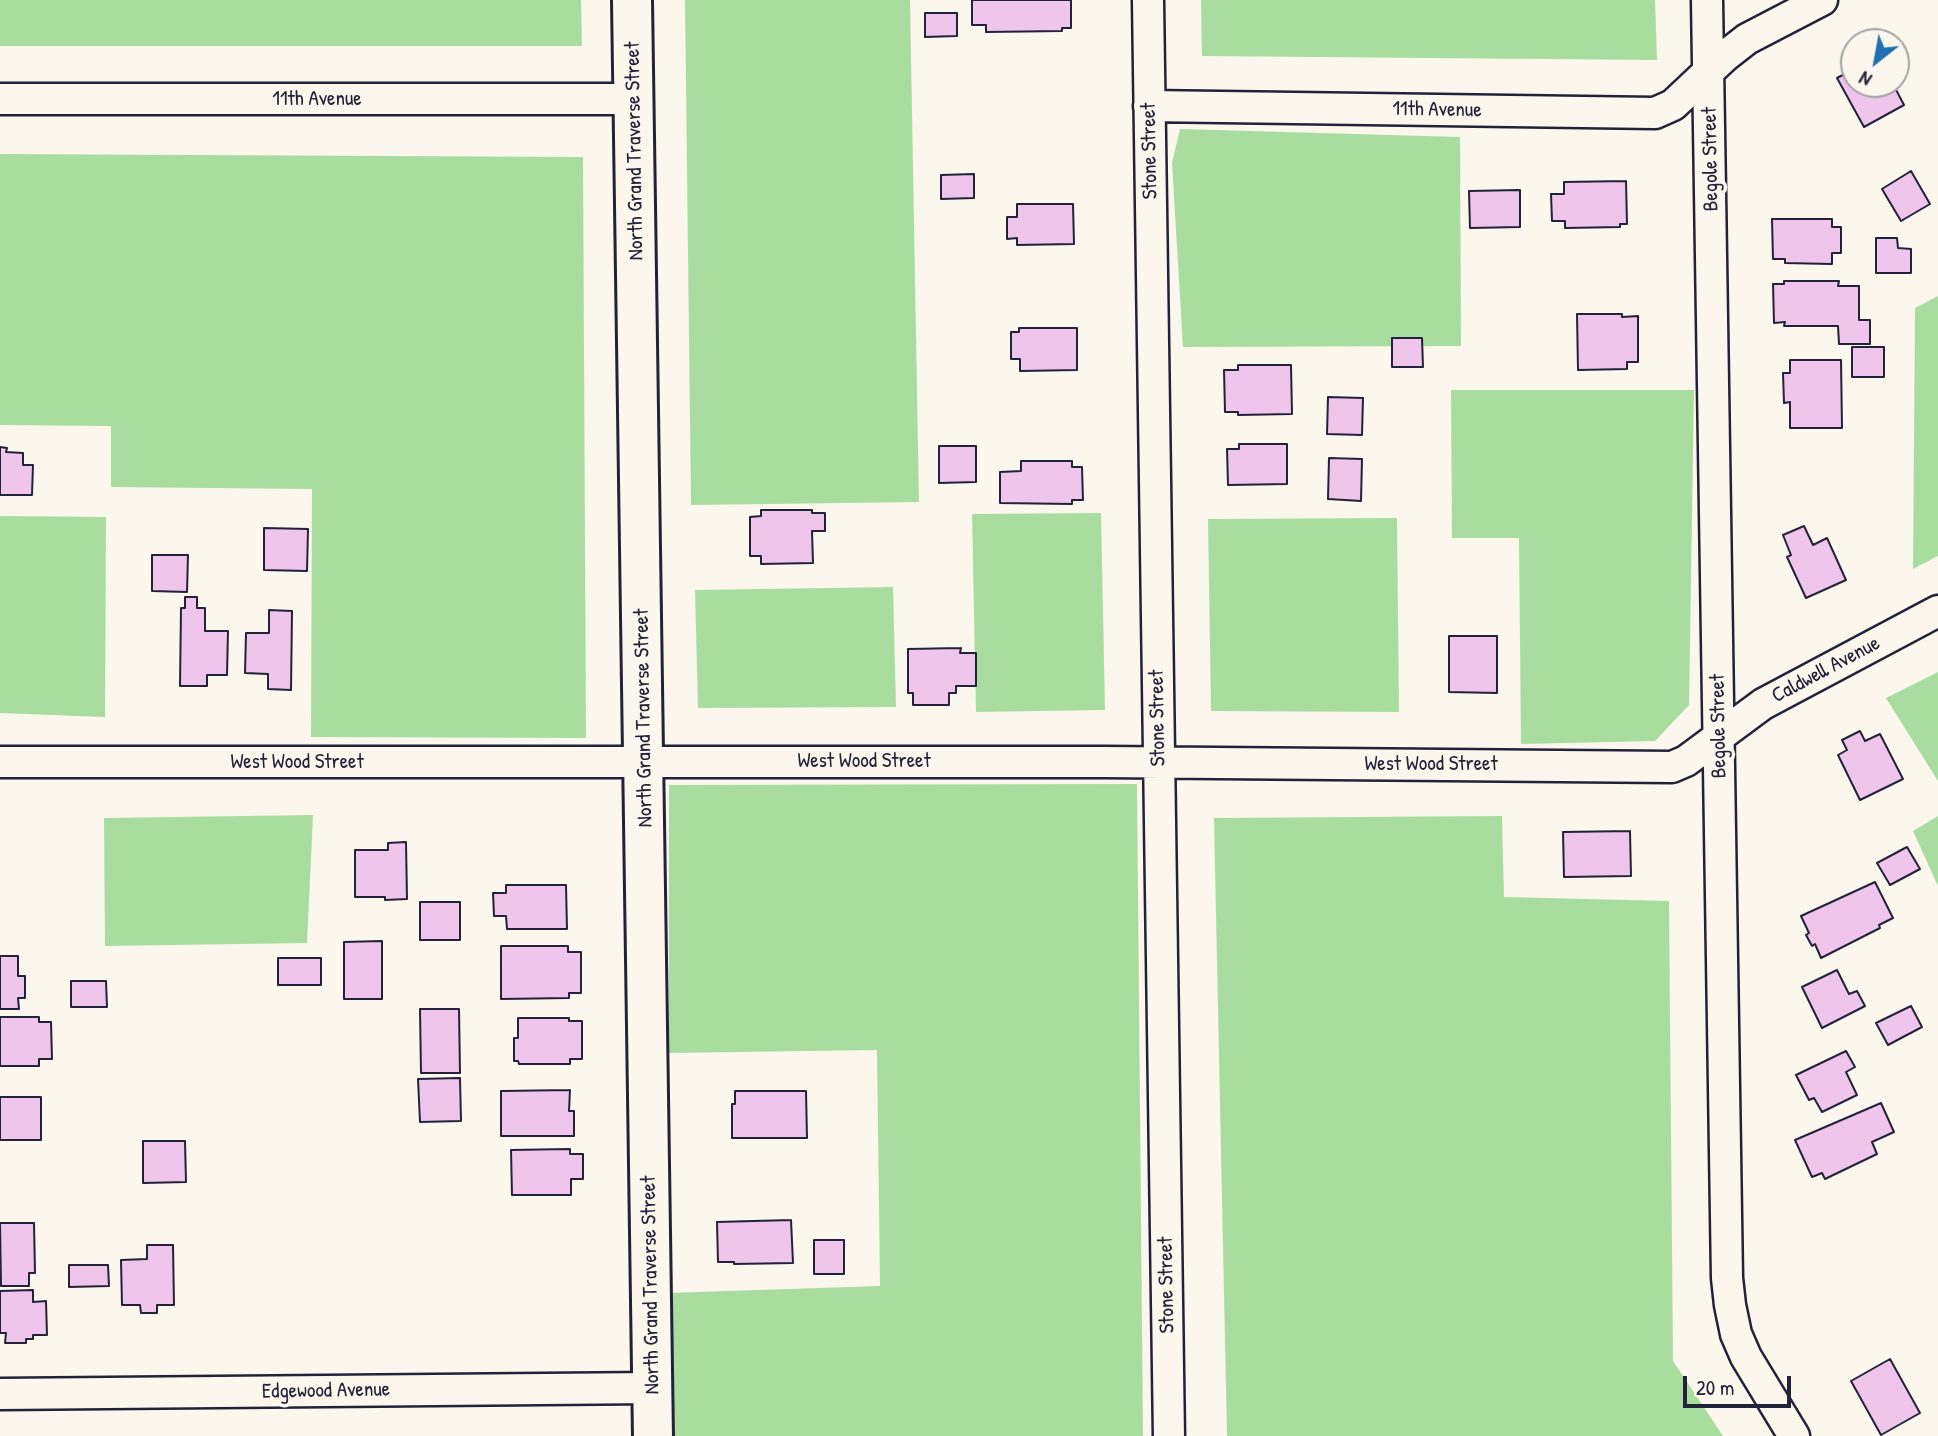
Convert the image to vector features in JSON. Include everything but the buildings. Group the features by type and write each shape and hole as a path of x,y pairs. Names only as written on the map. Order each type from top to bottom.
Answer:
{"street":[{"name":"North Grand Traverse Street","path":"632,0 653,1436"},
{"name":"Stone Street","path":"1147,0 1169,1436"},
{"name":"Begole Street","path":"1707,0 1726,1249 1730,1305 1736,1334 1746,1357 1794,1436"},
{"name":"11th Avenue","path":"1149,106 1646,114 1673,106 1747,39 1822,0"},
{"name":"11th Avenue","path":"0,99 634,99"},
{"name":"Caldwell Avenue","path":"1719,736 1763,704 1938,611"},
{"name":"West Wood Street","path":"0,762 1159,762 1672,767 1686,761 1719,736"},
{"name":"Edgewood Avenue","path":"0,1394 653,1388"}],"green space":[{"path":"0,0 581,0 582,46 0,46"},
{"path":"685,0 910,0 919,502 691,505"},
{"path":"1201,0 1655,0 1657,60 1202,56"},
{"path":"1180,129 1460,137 1461,346 1183,347 1172,163"},
{"path":"0,154 583,157 586,738 311,737 312,489 111,487 111,426 0,425"},
{"path":"1938,296 1938,556 1913,569 1915,308"},
{"path":"1451,390 1694,390 1689,705 1655,741 1521,744 1519,538 1452,538"},
{"path":"1101,513 1105,710 976,712 972,514"},
{"path":"0,516 106,517 105,717 0,713"},
{"path":"1397,518 1399,712 1211,711 1208,519"},
{"path":"893,587 896,707 698,708 695,590"},
{"path":"1938,672 1938,781 1886,698"},
{"path":"1137,784 1143,1436 672,1436 667,1293 880,1286 877,1050 669,1053 669,785"},
{"path":"313,815 307,943 105,946 104,818"},
{"path":"1502,816 1504,897 1669,901 1673,1361 1723,1436 1227,1436 1214,818"},
{"path":"1938,816 1938,886 1913,831"}]}
